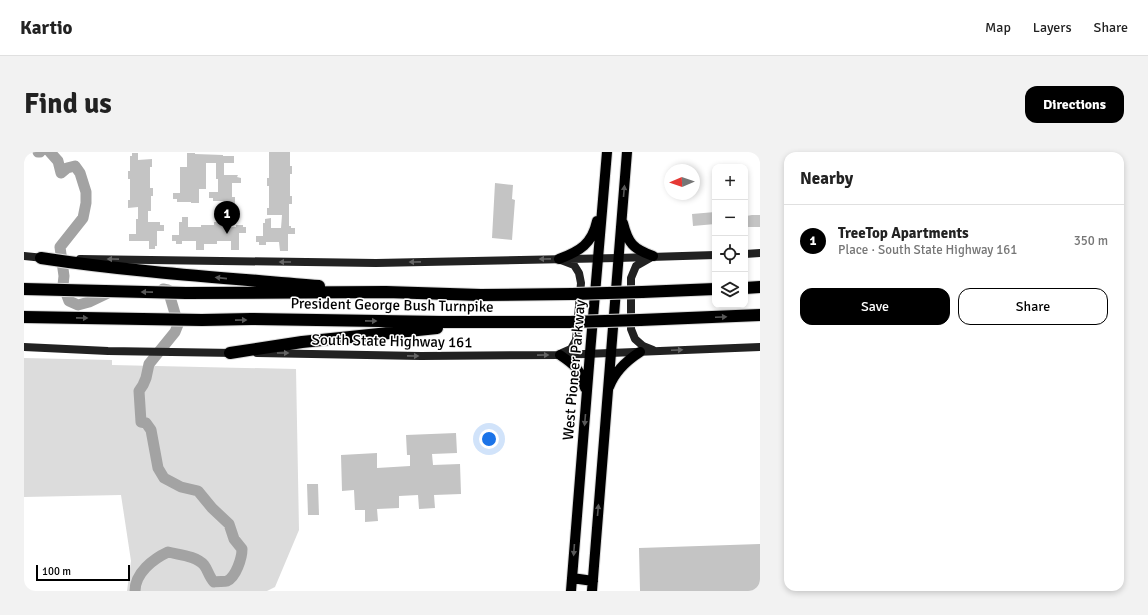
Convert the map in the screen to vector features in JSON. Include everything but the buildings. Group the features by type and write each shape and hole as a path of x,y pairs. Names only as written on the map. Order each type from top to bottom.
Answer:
{"highway":[{"path":"41,258 92,266 386,292"},
{"path":"748,288 760,287"},
{"name":"President George Bush Turnpike","path":"25,289 186,293 386,292 481,295 572,294 712,289"},
{"name":"President George Bush Turnpike","path":"24,316 43,318 202,320 252,319 570,322 760,315"},
{"path":"230,353 302,342 433,329 482,322"}],"main road":[{"name":"West Pioneer Parkway","path":"571,591 607,152"},
{"path":"592,591 627,152"},
{"path":"559,259 574,254 588,241 596,227 603,202"},
{"path":"622,216 629,241 641,252 653,256"},
{"path":"748,254 760,253"},
{"path":"24,256 41,258 376,263 712,255"},
{"path":"653,256 636,266 630,278 631,329 635,339 643,346 656,351"},
{"path":"559,259 574,266 579,273 581,283 576,340 572,349 560,355 578,369 587,394"},
{"name":"South State Highway 161","path":"24,347 108,351 421,356 560,355 760,347"},
{"path":"607,392 611,382 622,365 640,352"},
{"path":"572,578 592,580"}],"shaded area":[{"path":"24,358 112,360 112,365 296,369 299,530 275,587 267,591 127,591 131,561 121,495 24,497"}],"waterway":[{"path":"50,152 58,161 61,173 67,168 75,166 80,173 86,192 86,203 83,218 60,247 64,276 63,285 69,301 78,305 89,302 112,291"},
{"path":"135,591 138,578 146,567 168,552 188,556 201,562 214,582 227,581 233,576 240,562 242,553 242,549 234,539 229,524 212,508 198,491 181,487 164,478 158,468 151,430 146,423 141,422 139,391 146,378 149,364 175,332 179,322 176,317 168,290 163,289"}],"place":[{"name":"TreeTop Apartments","path":"227,234"}]}
